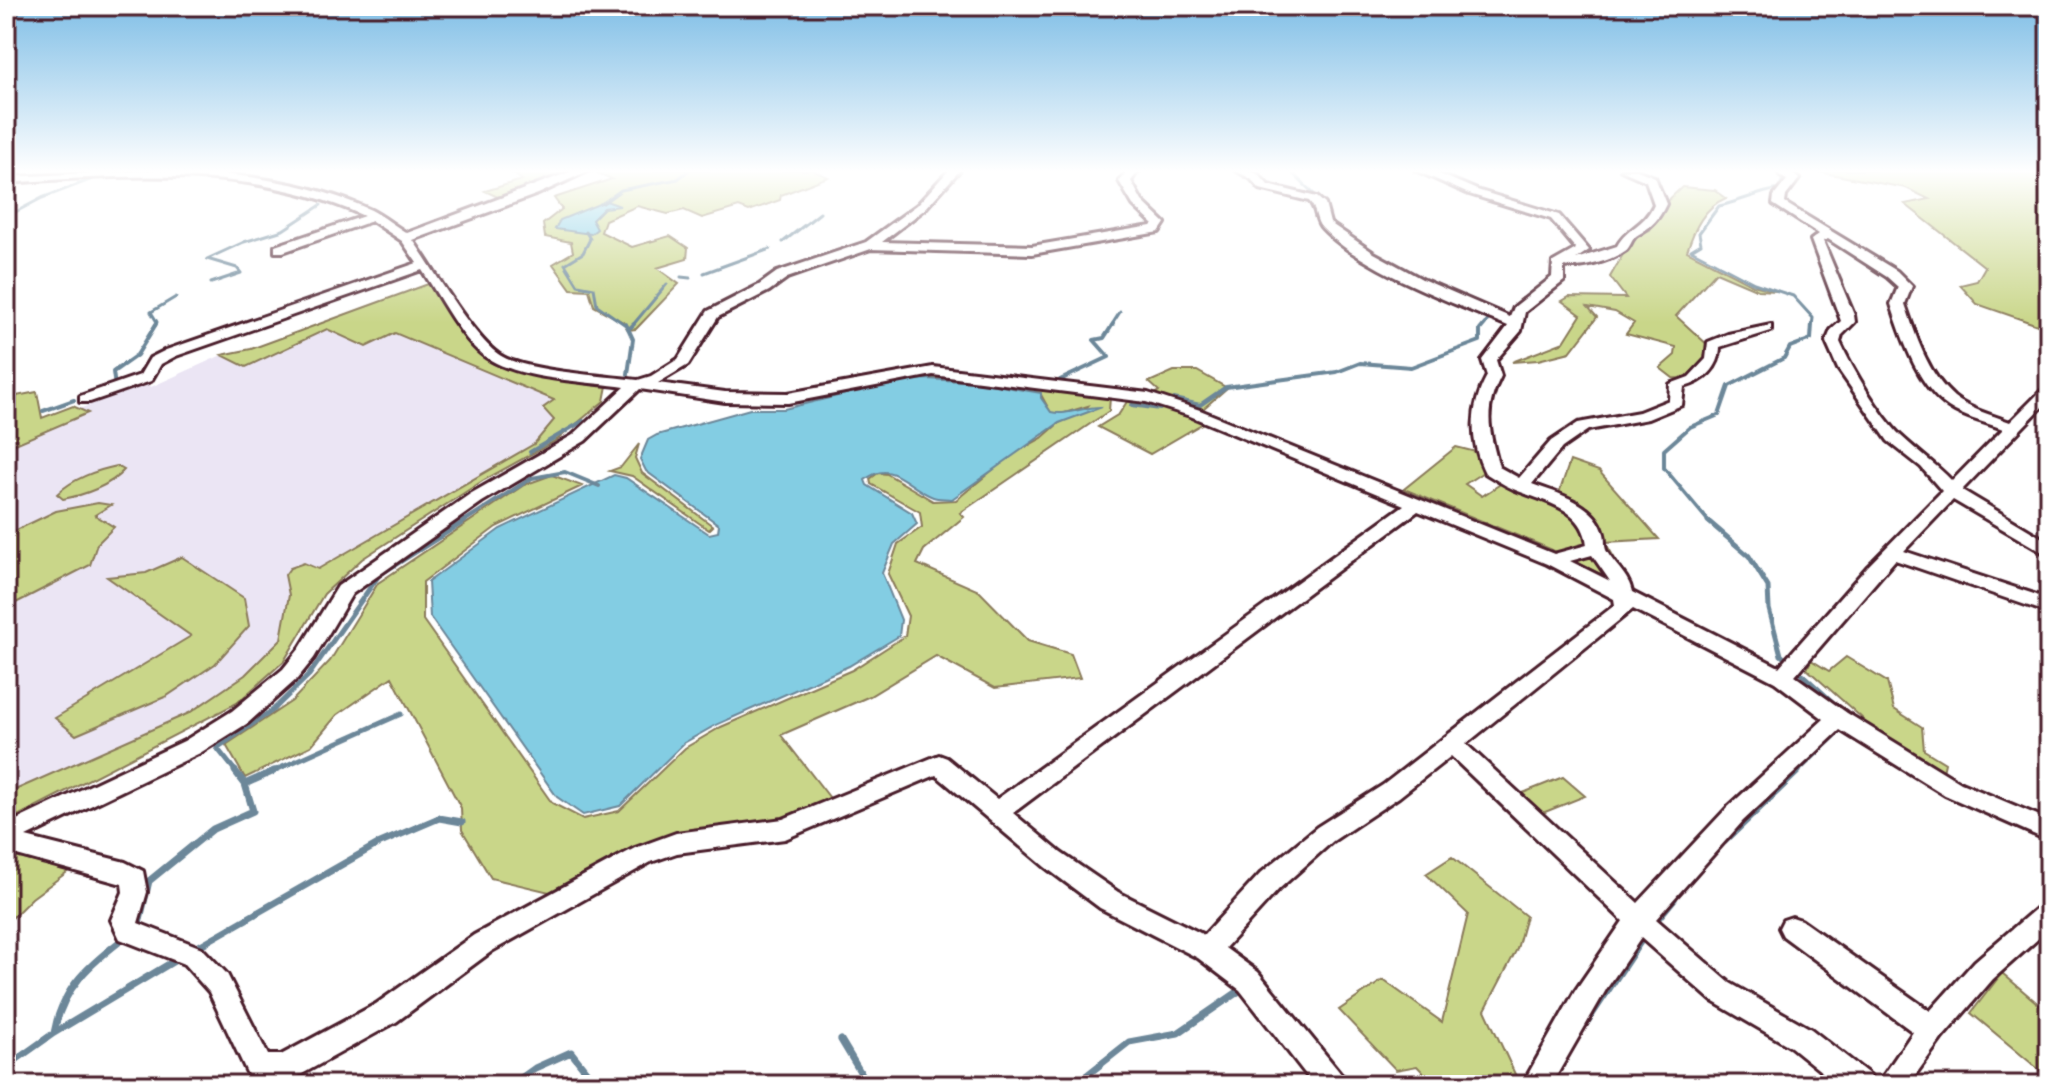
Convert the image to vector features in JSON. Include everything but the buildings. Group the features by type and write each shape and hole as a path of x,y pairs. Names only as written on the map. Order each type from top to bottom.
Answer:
{"street":[{"path":"279,249 361,221"},
{"path":"382,221 406,238 488,354 513,365 635,386 725,397 772,398 820,393 933,371 1148,398 1195,413 1553,560 1624,597 1790,668 1839,719 1953,789 2049,831"},
{"path":"406,238 454,221"},
{"path":"6,836 192,747 240,717 282,681 307,653 345,590 476,498 579,438 635,386 656,379 683,362 713,314 764,288 782,275 870,245 902,221"},
{"path":"870,245 1032,250 1155,229 1159,223 1157,221"},
{"path":"1324,221 1325,225 1382,262 1446,297 1517,325"},
{"path":"1207,950 1270,881 1325,834 1391,791 1625,607 1621,583 1596,548 1598,537 1578,510 1521,487 1491,469 1478,412 1482,395 1494,376 1489,360 1517,325 1519,310 1559,278 1560,267 1557,265 1583,250 1559,221"},
{"path":"1560,267 1585,262 1622,248 1629,235 1647,228 1652,221"},
{"path":"1805,221 1892,274 1905,286 1898,304 1917,358 1947,399 1961,408 2013,428"},
{"path":"1827,235 1817,240 1826,270 1840,292 1848,317 1848,322 1836,333 1833,342 1845,369 1894,438 1927,464 1951,491 2047,547"},
{"path":"85,399 146,378 155,361 171,353 425,265"},
{"path":"1521,487 1541,458 1576,431 1584,426 1643,416 1677,402 1677,384 1694,380 1713,360 1713,345 1726,337 1766,328"},
{"path":"1790,668 1892,553 2049,391"},
{"path":"997,812 1417,504"},
{"path":"1553,560 1596,548"},
{"path":"1892,553 2049,606"},
{"path":"1536,1085 1583,1001 1649,929 1712,835 1839,719"},
{"path":"1451,743 1649,929 1721,992 1801,1038 1860,1085"},
{"path":"6,842 134,878 135,892 124,920 134,934 193,956 218,983 260,1069 278,1077 386,1013 483,943 643,855 665,847 785,829 939,764 1053,860 1109,900 1207,950 1249,981 1332,1085"},
{"path":"1891,1085 1932,1029 1984,970 2049,913"},
{"path":"1792,928 1932,1029"}],"shaded area":[{"path":"328,329 366,347 395,333 459,359 477,352 494,365 607,386 604,401 557,440 484,480 362,559 324,594 284,661 237,703 6,822 6,435 73,406 82,408 144,382 151,387 222,355 246,367"}],"green space":[{"path":"547,221 605,221 601,232 632,247 670,236 688,248 687,259 657,268 679,284 636,329 628,330 623,322 594,306 589,290 571,289 553,264 573,252 571,242 545,237 543,224"},
{"path":"1655,221 1701,221 1687,251 1753,285 1777,291 1758,290 1716,272 1676,316 1710,347 1709,359 1689,379 1673,378 1660,368 1675,355 1676,347 1626,334 1634,323 1615,312 1588,307 1597,317 1570,352 1538,360 1512,362 1564,342 1581,315 1562,301 1569,297 1626,298 1610,277 1633,237 1650,230"},
{"path":"1926,221 2049,221 2049,329 1977,304 1960,285 1977,281 1985,267"},
{"path":"431,283 477,352 494,364 607,386 604,401 557,440 484,480 362,559 324,594 284,661 237,703 6,822 6,794 189,713 245,675 281,639 289,595 285,575 290,568 304,563 318,569 534,444 554,420 543,408 554,400 395,333 366,347 327,329 246,367 222,355 251,349"},
{"path":"1174,371 1197,371 1227,388 1203,409 1154,394 1159,391 1149,382"},
{"path":"939,375 1110,397 1109,411 960,513 964,517 924,550 917,564 979,591 1028,641 1071,654 1080,678 995,688 936,656 870,696 781,735 833,802 781,825 663,839 562,895 491,878 462,830 461,808 392,677 337,715 311,746 245,778 226,745 292,701 330,661 378,583 524,485 552,475 582,486 496,527 423,582 423,620 552,803 583,819 619,811 685,748 721,727 852,670 905,636 908,616 888,574 898,544 922,527 920,512 871,484 870,479 878,473 887,474 933,501 956,500 1011,455 1088,406 1061,414 1051,413 1040,393 977,382 927,379"},
{"path":"37,392 42,418 73,406 88,413 6,448 6,398"},
{"path":"1128,400 1164,407 1205,422 1150,454 1098,427 1119,414"},
{"path":"639,444 635,458 642,473 713,526 709,530 632,476 610,471 621,467"},
{"path":"1456,447 1484,454 1485,471 1465,484 1482,496 1502,483 1558,496 1570,461 1599,471 1659,539 1605,542 1634,591 1550,549 1404,489"},
{"path":"117,466 124,470 96,489 63,499 57,494 85,476"},
{"path":"98,503 111,505 95,515 114,527 97,544 90,565 6,608 6,535 56,511"},
{"path":"182,557 244,598 249,626 215,664 167,696 76,735 55,718 191,636 107,577 146,573"},
{"path":"1846,657 1887,682 1894,709 1922,727 1924,750 1945,763 1943,772 1865,726 1862,718 1807,669 1811,660 1829,671"},
{"path":"1563,777 1585,796 1535,816 1513,797"},
{"path":"6,855 70,870 32,898 6,924"},
{"path":"1452,857 1526,916 1517,949 1485,1010 1520,1085 1435,1085 1417,1066 1396,1070 1339,1010 1383,980 1442,1022 1468,914 1426,874"},
{"path":"2002,973 2049,1013 2049,1078 1971,1013"}],"water":[{"path":"559,221 593,221 597,229 591,234 555,229"},
{"path":"927,379 977,382 1041,393 1051,412 1102,407 1059,423 952,499 933,497 891,473 875,474 865,480 867,485 912,513 917,524 894,544 882,573 901,620 899,636 849,666 716,725 684,743 620,806 583,815 557,797 430,617 428,582 500,529 614,475 626,478 709,534 718,532 719,525 646,471 640,459 648,440 750,409 784,409 895,382"}],"waterway":[{"path":"211,283 241,273 237,268 207,259 244,242 283,230 297,221"},
{"path":"783,242 810,221"},
{"path":"1708,221 1699,233 1701,244 1691,250 1754,283 1793,296 1813,318 1812,326"},
{"path":"586,232 590,239 583,253 565,264 578,285 594,288 597,305 627,326"},
{"path":"704,273 770,249"},
{"path":"681,277 690,278"},
{"path":"632,326 667,284"},
{"path":"156,324 151,312 176,297"},
{"path":"1111,326 1120,312"},
{"path":"1483,326 1491,317"},
{"path":"115,387 113,372 137,355 156,324"},
{"path":"1060,380 1109,357 1094,340 1104,338 1113,324"},
{"path":"1174,399 1200,405 1226,387 1337,372 1360,363 1411,367 1480,341 1480,330 1485,324"},
{"path":"1709,522 1664,468 1664,450 1690,427 1719,415 1729,386 1784,358 1790,347 1811,339 1812,324"},
{"path":"627,326 633,339 628,374"},
{"path":"43,411 74,400"},
{"path":"1132,405 1160,409"},
{"path":"530,452 583,421"},
{"path":"461,523 532,478 565,472 599,486"},
{"path":"237,773 217,748 273,710 309,675 379,575 465,521"},
{"path":"1709,522 1749,556 1768,587 1769,609 1781,655 1847,715"},
{"path":"269,773 401,714"},
{"path":"1796,773 1845,726"},
{"path":"235,771 245,784"},
{"path":"245,784 274,771"},
{"path":"1725,841 1798,771"},
{"path":"138,928 149,881 213,829 253,811 245,784"},
{"path":"199,946 378,844 439,818 462,822"},
{"path":"1655,922 1674,899"},
{"path":"1585,1025 1646,933"},
{"path":"54,1033 64,1002 80,977 127,936"},
{"path":"54,1033 174,961"},
{"path":"1039,1085 1082,1079 1129,1042 1178,1033 1245,987"},
{"path":"6,1067 54,1033"},
{"path":"841,1040 868,1085"},
{"path":"511,1085 535,1068 571,1052 597,1085"},
{"path":"889,1085 896,1085"}]}
